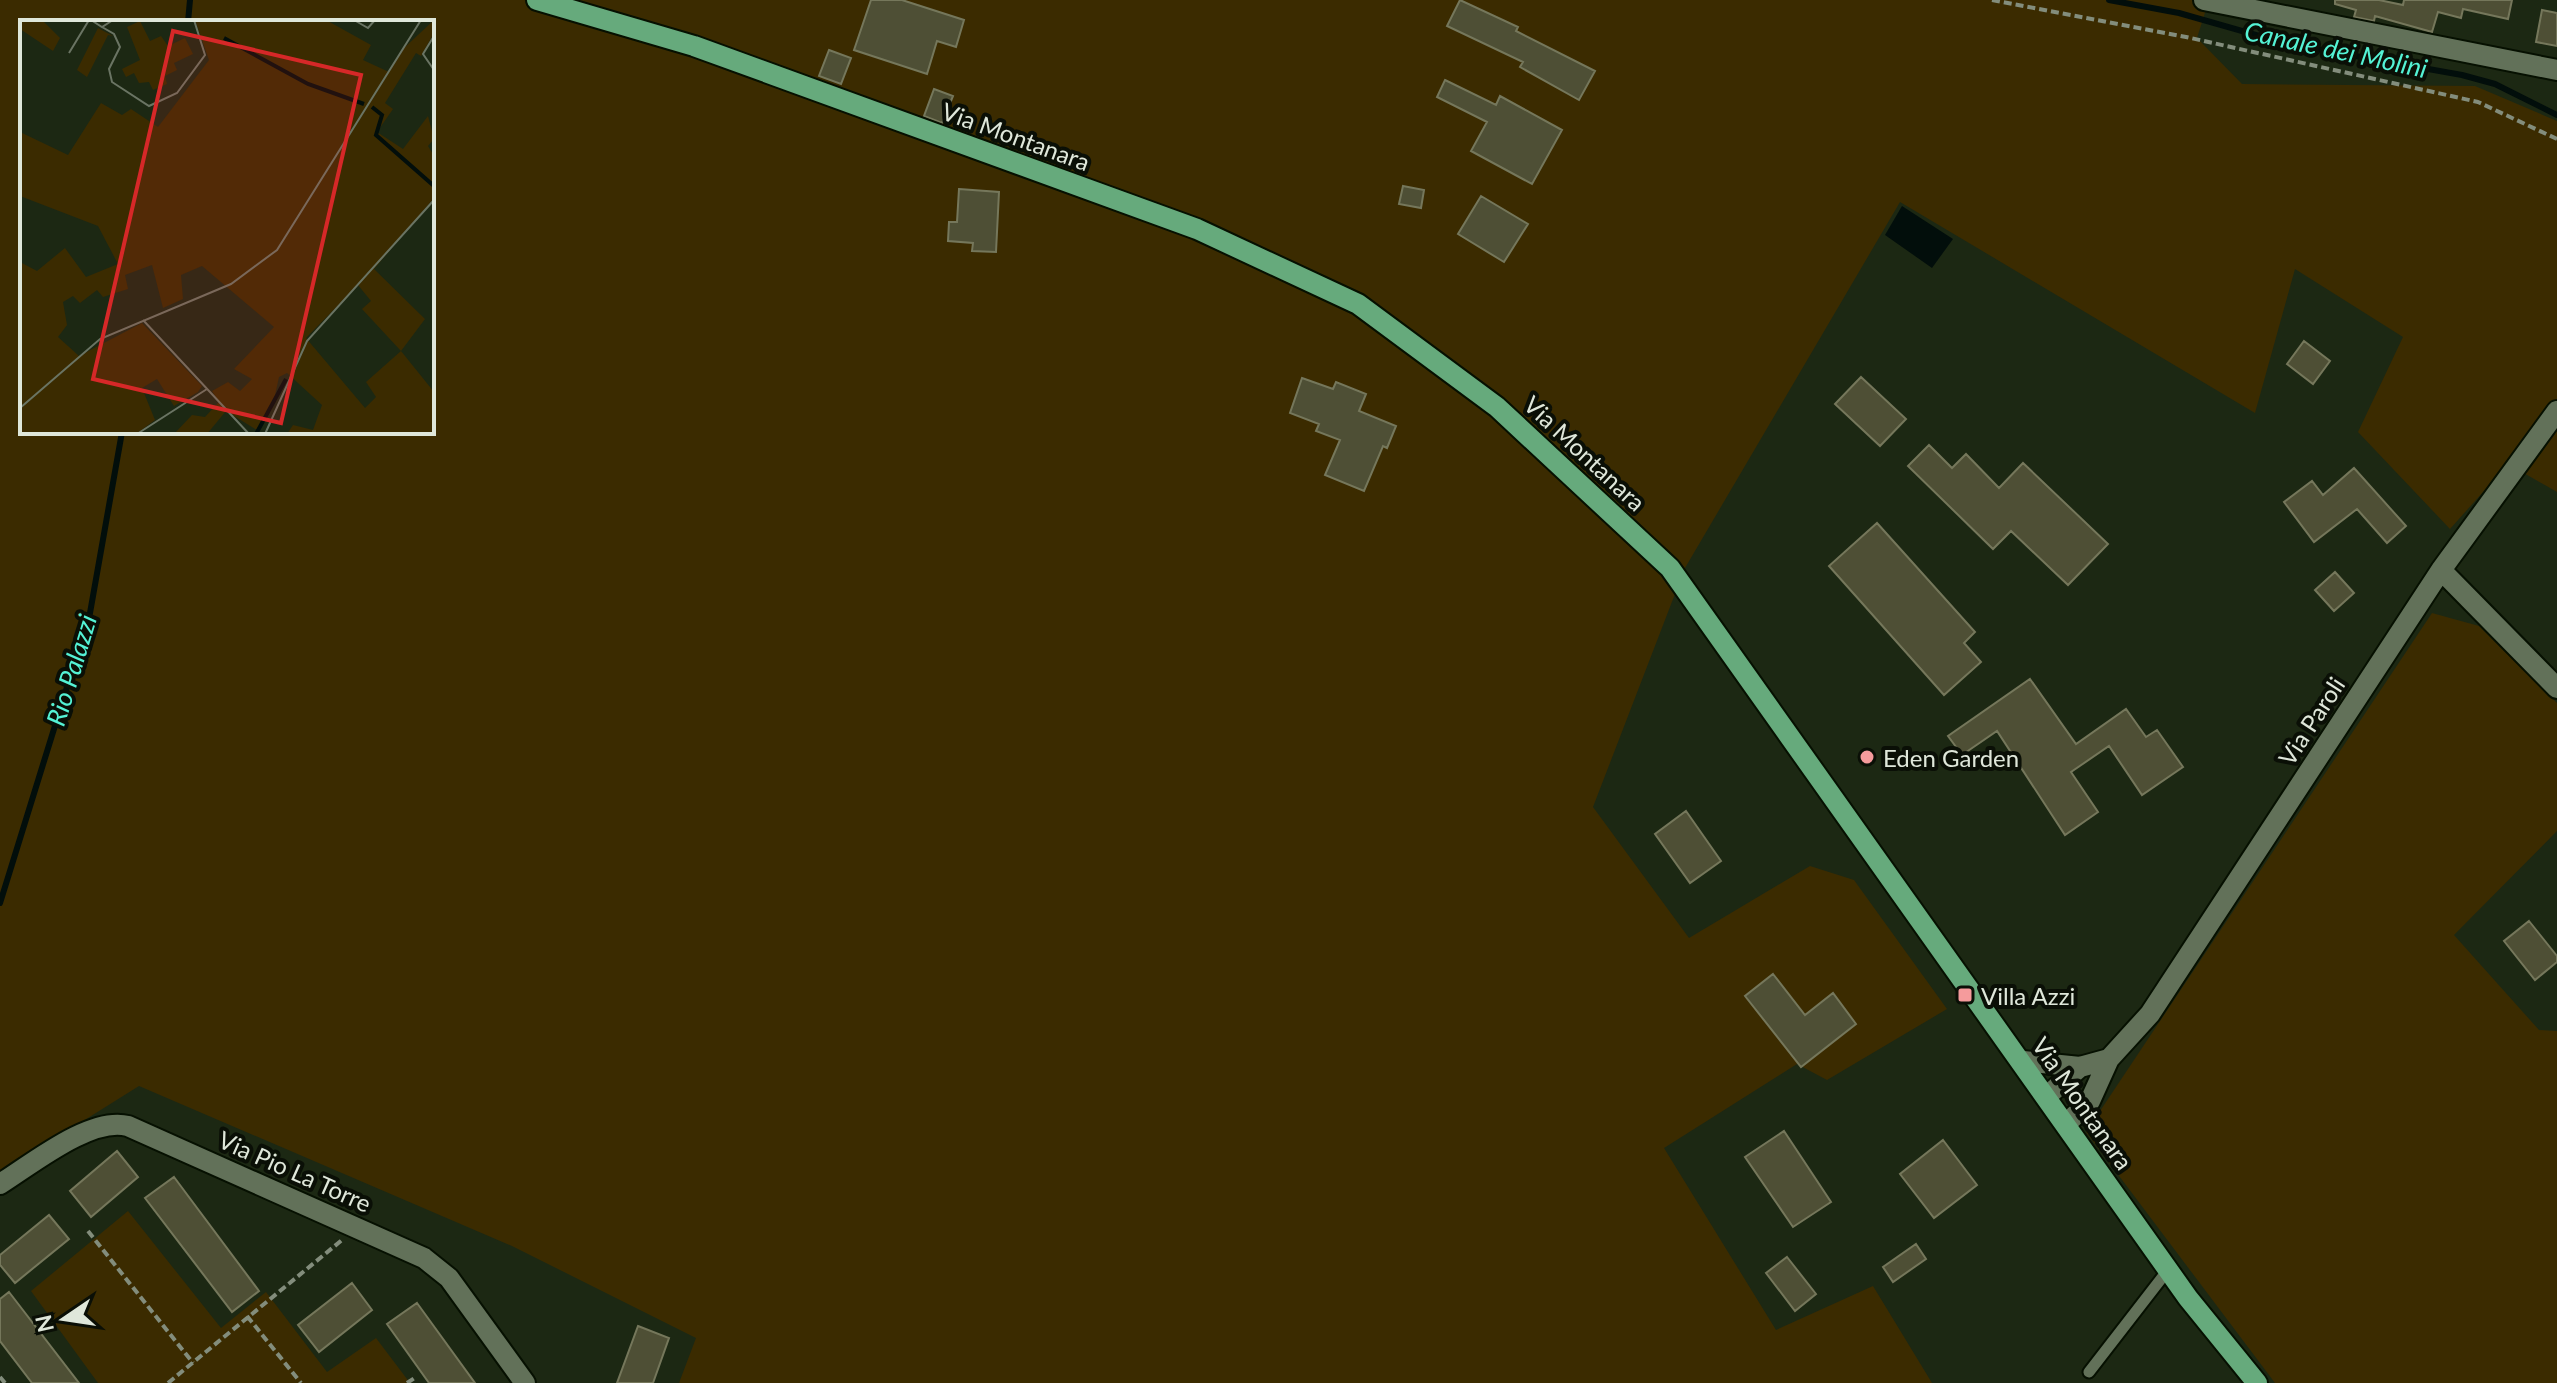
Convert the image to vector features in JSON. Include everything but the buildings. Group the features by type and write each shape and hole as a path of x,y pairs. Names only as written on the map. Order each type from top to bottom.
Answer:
{"main road":[{"name":"Via Montanara","path":"537,0 694,46 1197,229 1358,304 1497,407 1670,568 2023,1061 2168,1270 2257,1383"}],"street":[{"path":"2204,0 2557,70"},
{"name":"Via Paroli","path":"2109,1059 2150,1014 2441,570 2557,411"},
{"path":"2441,570 2557,688"},
{"path":"2023,1061 2080,1067 2109,1059"},
{"path":"2066,1124 2090,1101 2109,1059"},
{"path":"2047,1096 2080,1067"},
{"name":"Via Pio La Torre","path":"0,1184 92,1128 115,1122 128,1126 424,1258 449,1278 525,1383"}],"lane":[{"path":"2089,1372 2168,1270"}],"path":[{"path":"1992,0 2186,37 2478,102 2557,139"},
{"path":"88,1231 193,1363"},
{"path":"168,1383 344,1239"},
{"path":"247,1316 301,1383"},
{"path":"0,1377 5,1383"},
{"path":"407,1383 416,1377"}],"shaded area":[{"path":"0,0 2209,0 2197,38 2242,84 2475,86 2557,121 2557,492 2508,464 2450,529 2358,432 2403,337 2295,269 2255,413 1900,202 1685,568 1593,807 1689,938 1810,866 1854,880 1947,1009 1827,1080 1797,1064 1664,1148 1776,1330 1873,1286 1932,1383 679,1383 696,1338 512,1246 139,1086 0,1173"},
{"path":"1902,206 1953,239 1932,268 1885,235"},
{"path":"2432,613 2479,626 2557,703 2557,831 2454,935 2539,1030 2557,1031 2557,1383 2275,1383 2086,1132"},
{"path":"128,1211 221,1328 266,1292 327,1372 376,1338 410,1383 98,1383 31,1291"}],"waterway":[{"name":"Rio Palazzi","path":"188,20 190,0"},
{"name":"Canale dei Molini","path":"2109,0 2179,13 2288,44 2462,75 2495,84 2557,115"},
{"name":"Rio Palazzi","path":"0,903 90,613 122,434"}],"place":[{"name":"Eden Garden","path":"1867,757"},
{"name":"Villa Azzi","path":"1965,995"}]}
